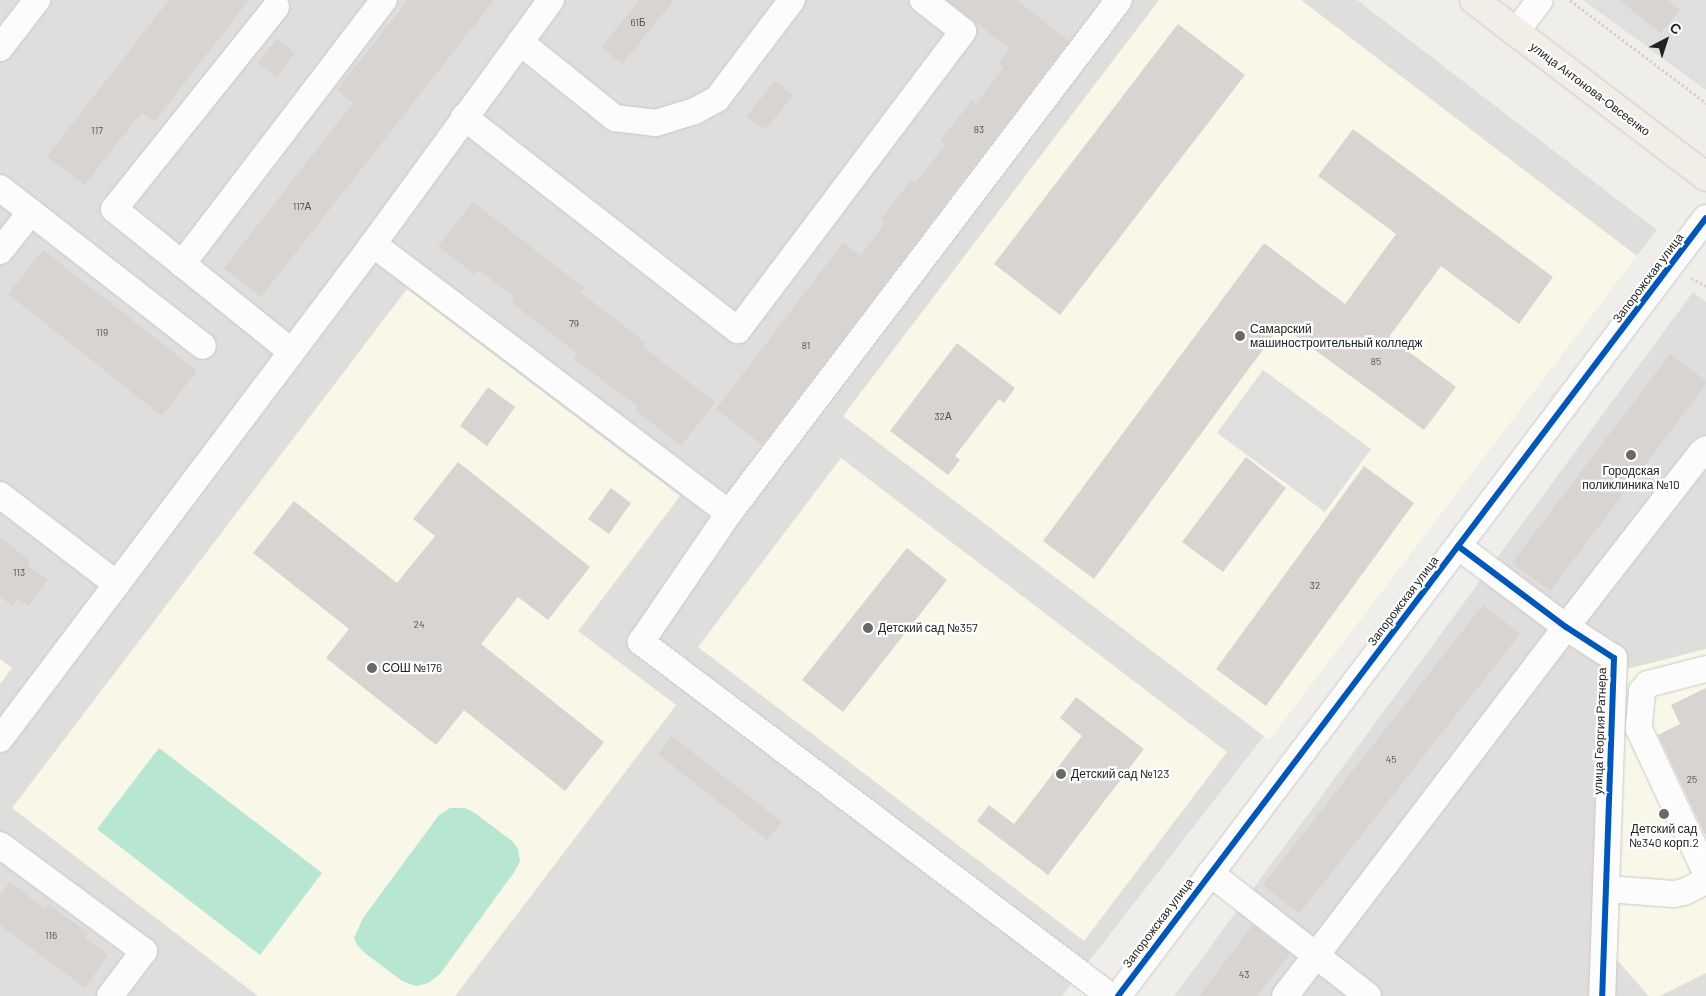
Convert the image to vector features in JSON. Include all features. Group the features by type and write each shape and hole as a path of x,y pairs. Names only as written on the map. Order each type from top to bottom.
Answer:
{"main road":[{"name":"улица Антонова-Овсеенко","path":"1474,0 1706,177"}],"street":[{"path":"0,48 37,0"},
{"path":"182,264 384,0"},
{"path":"0,739 373,244 551,0"},
{"path":"520,42 615,118 656,123 695,111 718,99 792,0"},
{"path":"464,117 738,330 964,31 923,0"},
{"path":"1110,996 641,642 729,513 1120,0"},
{"path":"1515,33 1540,0"},
{"path":"276,7 114,209 292,352"},
{"path":"0,188 203,346"},
{"path":"0,251 31,212"},
{"name":"Запорожская улица","path":"1118,996 1458,546 1702,232"},
{"path":"373,244 729,513"},
{"path":"1284,996 1566,627 1706,449"},
{"path":"0,494 117,584"},
{"name":"улица Георгия Ратнера","path":"1458,546 1566,627 1614,658 1602,996"},
{"path":"1706,669 1648,684 1642,691 1639,729 1706,873"},
{"path":"0,844 144,950 110,996"},
{"path":"1210,873 1368,996"},
{"path":"1606,889 1674,894 1684,892 1706,881"}],"path":[{"path":"1570,0 1706,103"}],"shaded area":[{"path":"0,0 1357,0 1657,230 1062,996 0,996"},
{"name":"Самарский машиностроительный колледж","path":"1159,0 1301,0 1637,256 1269,740 843,416"},
{"path":"1583,0 1706,0 1706,90"},
{"name":"СОШ №176","path":"407,289 680,496 578,631 676,705 455,996 258,996 12,808"},
{"path":"1693,292 1706,302 1706,996 1174,996"},
{"path":"1263,370 1371,449 1325,512 1217,433"},
{"path":"841,458 1227,752 1084,941 698,647"},
{"name":"Детский сад №340 корп.2","path":"1706,649 1706,973 1660,996 1649,996 1616,959 1627,669"},
{"path":"0,659 12,668 0,684"}],"green space":[{"path":"159,748 322,873 260,955 97,829"},
{"path":"450,808 465,808 475,813 512,841 518,849 520,861 515,871 440,974 428,983 416,986 402,981 365,953 357,945 354,938 363,918 439,815"}],"building":[{"path":"169,0 249,0 154,122 142,112 84,185 47,156"},
{"path":"408,0 494,0 261,297 224,268 353,103 337,90"},
{"path":"640,0 674,0 622,64 601,47"},
{"path":"947,0 1017,0 1069,41 762,445 716,409 843,243 860,256 885,223 881,219 911,180 915,183 945,145 940,141 972,100 976,104 1004,67 999,63 1010,49"},
{"path":"1619,0 1667,0 1680,10 1661,33"},
{"path":"1178,24 1245,75 1060,315 994,264"},
{"path":"277,39 295,53 276,77 258,63"},
{"path":"775,81 793,95 765,130 747,116"},
{"path":"1353,129 1553,277 1519,324 1441,266 1389,337 1456,387 1424,430 1281,325 1094,579 1043,541 1264,243 1345,304 1396,234 1318,176"},
{"path":"473,202 584,288 580,292 646,343 643,347 715,402 681,446 635,410 638,407 573,358 577,353 512,303 515,298 479,270 475,275 438,246"},
{"path":"43,250 197,371 162,416 8,294"},
{"path":"957,343 1015,388 1004,403 999,399 955,456 960,460 948,475 890,431"},
{"path":"1670,354 1706,381 1706,384 1550,591 1512,563"},
{"path":"488,387 515,407 487,446 460,426"},
{"path":"1246,457 1286,488 1223,572 1182,542"},
{"path":"458,462 590,567 548,620 518,597 481,644 604,742 565,791 464,710 436,745 326,658 349,629 253,553 294,501 397,583 435,536 413,519"},
{"path":"1364,466 1414,503 1266,706 1216,669"},
{"path":"611,488 631,503 609,534 588,519"},
{"path":"0,537 30,561 27,565 48,580 28,606 18,598 12,606 0,596"},
{"path":"907,548 947,580 843,712 802,680"},
{"path":"1483,605 1520,634 1299,914 1263,885"},
{"path":"1706,688 1706,837 1658,735 1680,724 1671,705"},
{"path":"1076,697 1144,749 1048,875 977,821 989,805 1014,824 1082,736 1060,718"},
{"path":"672,736 782,822 767,840 658,754"},
{"path":"10,882 45,909 49,904 88,933 85,938 108,955 85,988 0,925 0,895"},
{"path":"1253,925 1290,954 1257,996 1199,996"}],"cycle path":[{"path":"1118,996 1706,218"},
{"path":"1458,546 1566,627 1614,658 1602,996"}],"place":[{"name":"Самарский машиностроительный колледж","path":"1240,336"},
{"name":"Городская поликлиника №10","path":"1631,455"},
{"name":"Детский сад №357","path":"868,628"},
{"name":"СОШ №176","path":"372,668"},
{"name":"Детский сад №123","path":"1061,774"},
{"name":"Детский сад №340 корп.2","path":"1664,814"}]}
